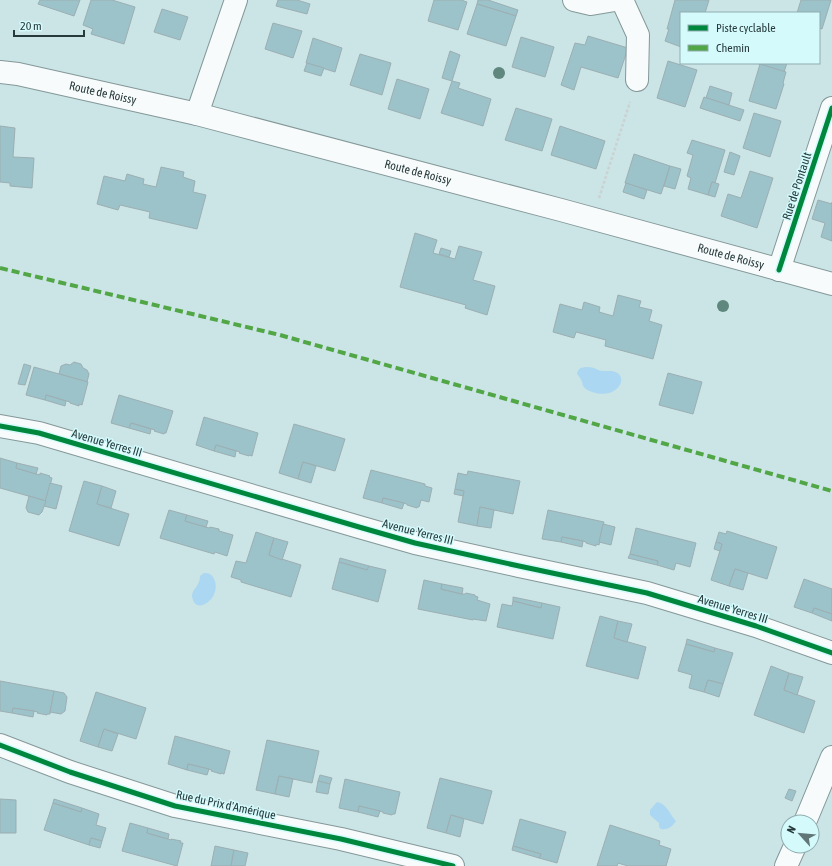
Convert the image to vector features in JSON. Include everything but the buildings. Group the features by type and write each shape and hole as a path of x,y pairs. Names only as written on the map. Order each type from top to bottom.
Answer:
{"street":[{"path":"197,114 236,0"},
{"path":"574,0 591,4 615,0"},
{"path":"622,0 638,35 637,80"},
{"name":"Route de Roissy","path":"0,72 18,74 197,114 832,284"},
{"name":"Rue de Pontault","path":"779,270 832,108"},
{"name":"Avenue Yerres III","path":"0,426 39,433 352,525 415,542 518,566 647,593 756,626 832,653"},
{"name":"Rue du Prix d'Amérique","path":"0,745 70,772 175,806 341,839 453,866"},
{"path":"808,814 832,757"},
{"path":"786,866 791,854"}],"path":[{"path":"592,219 637,80"}],"water":[{"path":"585,367 618,373 621,377 619,386 609,393 601,394 587,390 583,386 577,374 580,369"},
{"path":"204,573 210,574 213,577 216,586 215,592 208,602 203,605 198,605 194,602 192,594 199,582 200,576"},
{"path":"657,802 666,807 676,821 668,828 661,829 659,827 659,823 650,815 650,810"}],"marked path":[{"path":"0,268 280,335 832,491"}],"cycle path":[{"path":"779,270 832,108"},
{"path":"0,426 39,433 415,543 647,593 756,626 832,653"},
{"path":"0,745 70,772 175,806 341,839 453,866"}]}
